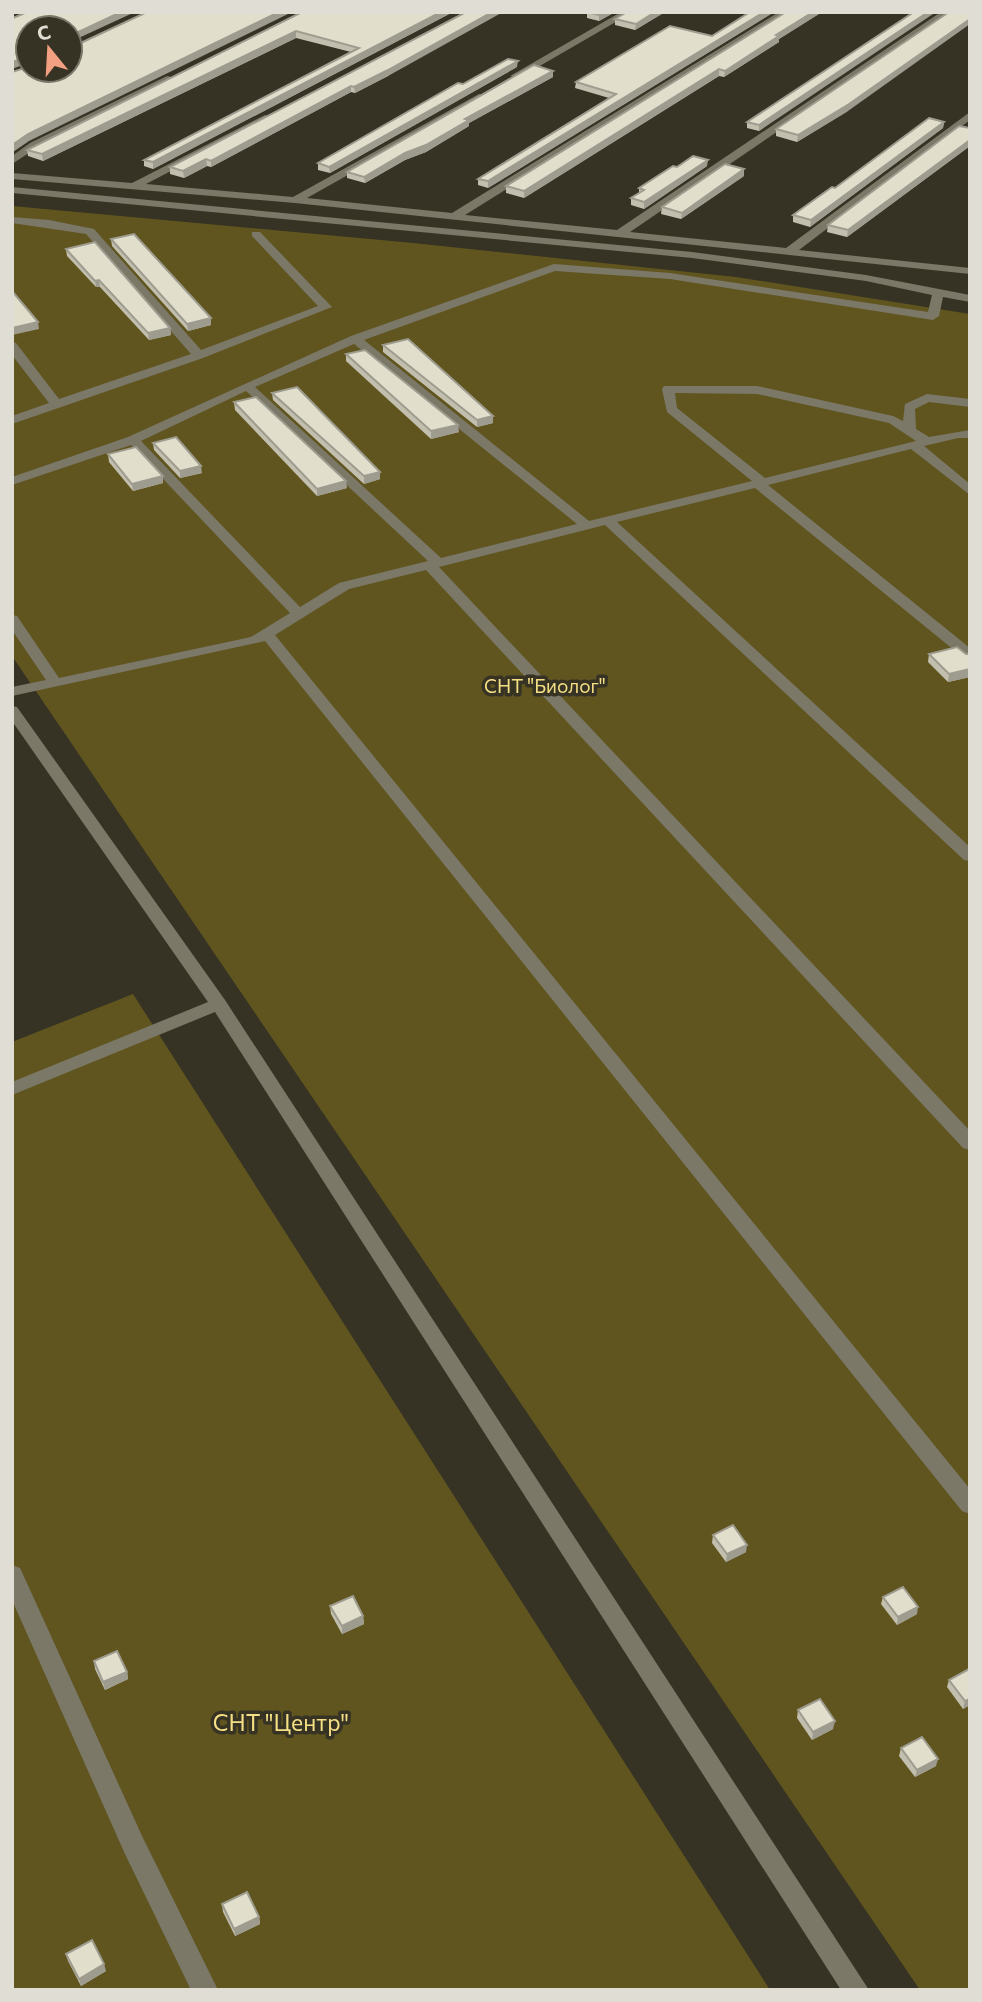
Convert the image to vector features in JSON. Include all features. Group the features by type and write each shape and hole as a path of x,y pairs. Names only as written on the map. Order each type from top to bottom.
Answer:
{"street":[{"path":"509,79 628,12"},
{"path":"453,217 786,12"},
{"path":"620,234 948,12"},
{"path":"12,161 34,145 182,73"},
{"path":"295,200 486,93"},
{"path":"131,188 275,113"},
{"path":"790,251 970,115"},
{"path":"12,176 295,200 970,271"},
{"path":"12,190 692,255 866,278 970,299"},
{"path":"12,220 49,223 90,231 199,355"},
{"path":"12,420 199,355 326,307 256,234"},
{"path":"957,270 970,259"},
{"path":"12,481 133,440 355,339 555,267 670,276 933,316 938,292"},
{"path":"355,339 587,526"},
{"path":"12,346 58,405"},
{"path":"247,386 434,564 970,1143"},
{"path":"970,491 920,444 910,431 893,420 757,390 668,389 671,409 970,656"},
{"path":"910,431 909,407 927,398 970,403"},
{"path":"12,692 256,640 344,586 970,434"},
{"path":"133,440 299,614"},
{"path":"608,521 970,856"},
{"path":"12,619 55,683"},
{"path":"267,634 970,1504"},
{"path":"12,710 219,1004 856,1990"},
{"path":"12,1089 219,1004"},
{"path":"12,1576 134,1846 205,1990"}],"green space":[{"name":"СНТ \"Биолог\"","path":"12,206 413,243 736,277 970,314 970,1990 920,1990 12,656"},
{"name":"СНТ \"Центр\"","path":"133,994 770,1990 12,1990 12,1042"}],"building":[{"path":"121,12 84,29 84,14 22,14"},
{"path":"147,12 279,12 28,134 12,145 12,72 14,84 84,84 84,41"},
{"path":"302,12 441,12 153,162 144,160 359,48 296,31 42,154 27,150"},
{"path":"466,12 492,12 388,70 354,87 351,86 211,161 206,159 183,171 170,167"},
{"path":"627,12 655,12 636,24 615,19"},
{"path":"750,12 764,12 488,181 478,179 616,94 576,82 670,26 712,36"},
{"path":"786,12 813,12 725,71 719,69 524,191 506,186"},
{"path":"914,12 928,12 759,125 747,122"},
{"path":"949,12 970,12 970,19 849,104 798,135 776,129"},
{"path":"12,14 14,61 12,62"},
{"path":"508,59 518,61 329,167 318,163 458,83 463,84"},
{"path":"534,65 553,71 465,119 469,120 426,145 405,153 364,177 347,172"},
{"path":"929,118 944,122 811,220 793,215 832,187 835,188"},
{"path":"959,126 970,128 970,140 848,230 828,225"},
{"path":"693,156 708,160 644,202 631,198 644,190 639,188"},
{"path":"725,164 744,169 682,213 662,207"},
{"path":"134,234 211,318 187,324 111,239"},
{"path":"95,242 170,328 148,333 66,249"},
{"path":"12,291 38,322 12,328"},
{"path":"408,339 493,416 477,420 383,345"},
{"path":"365,350 458,425 431,431 346,354"},
{"path":"297,387 380,472 364,476 272,393"},
{"path":"256,397 346,481 317,489 234,402"},
{"path":"176,437 201,466 180,471 153,443"},
{"path":"136,447 163,476 132,484 108,454"},
{"path":"957,647 970,654 970,669 949,674 929,654"},
{"path":"733,1525 747,1545 727,1554 713,1535"},
{"path":"903,1587 918,1607 898,1617 883,1597"},
{"path":"353,1596 363,1616 342,1626 330,1606"},
{"path":"117,1651 127,1672 103,1682 94,1661"},
{"path":"969,1669 970,1699 965,1701 949,1680"},
{"path":"820,1699 835,1721 813,1732 798,1710"},
{"path":"922,1737 938,1759 917,1770 901,1748"},
{"path":"247,1892 259,1917 234,1929 222,1904"},
{"path":"92,1940 104,1964 79,1979 66,1954"}]}
